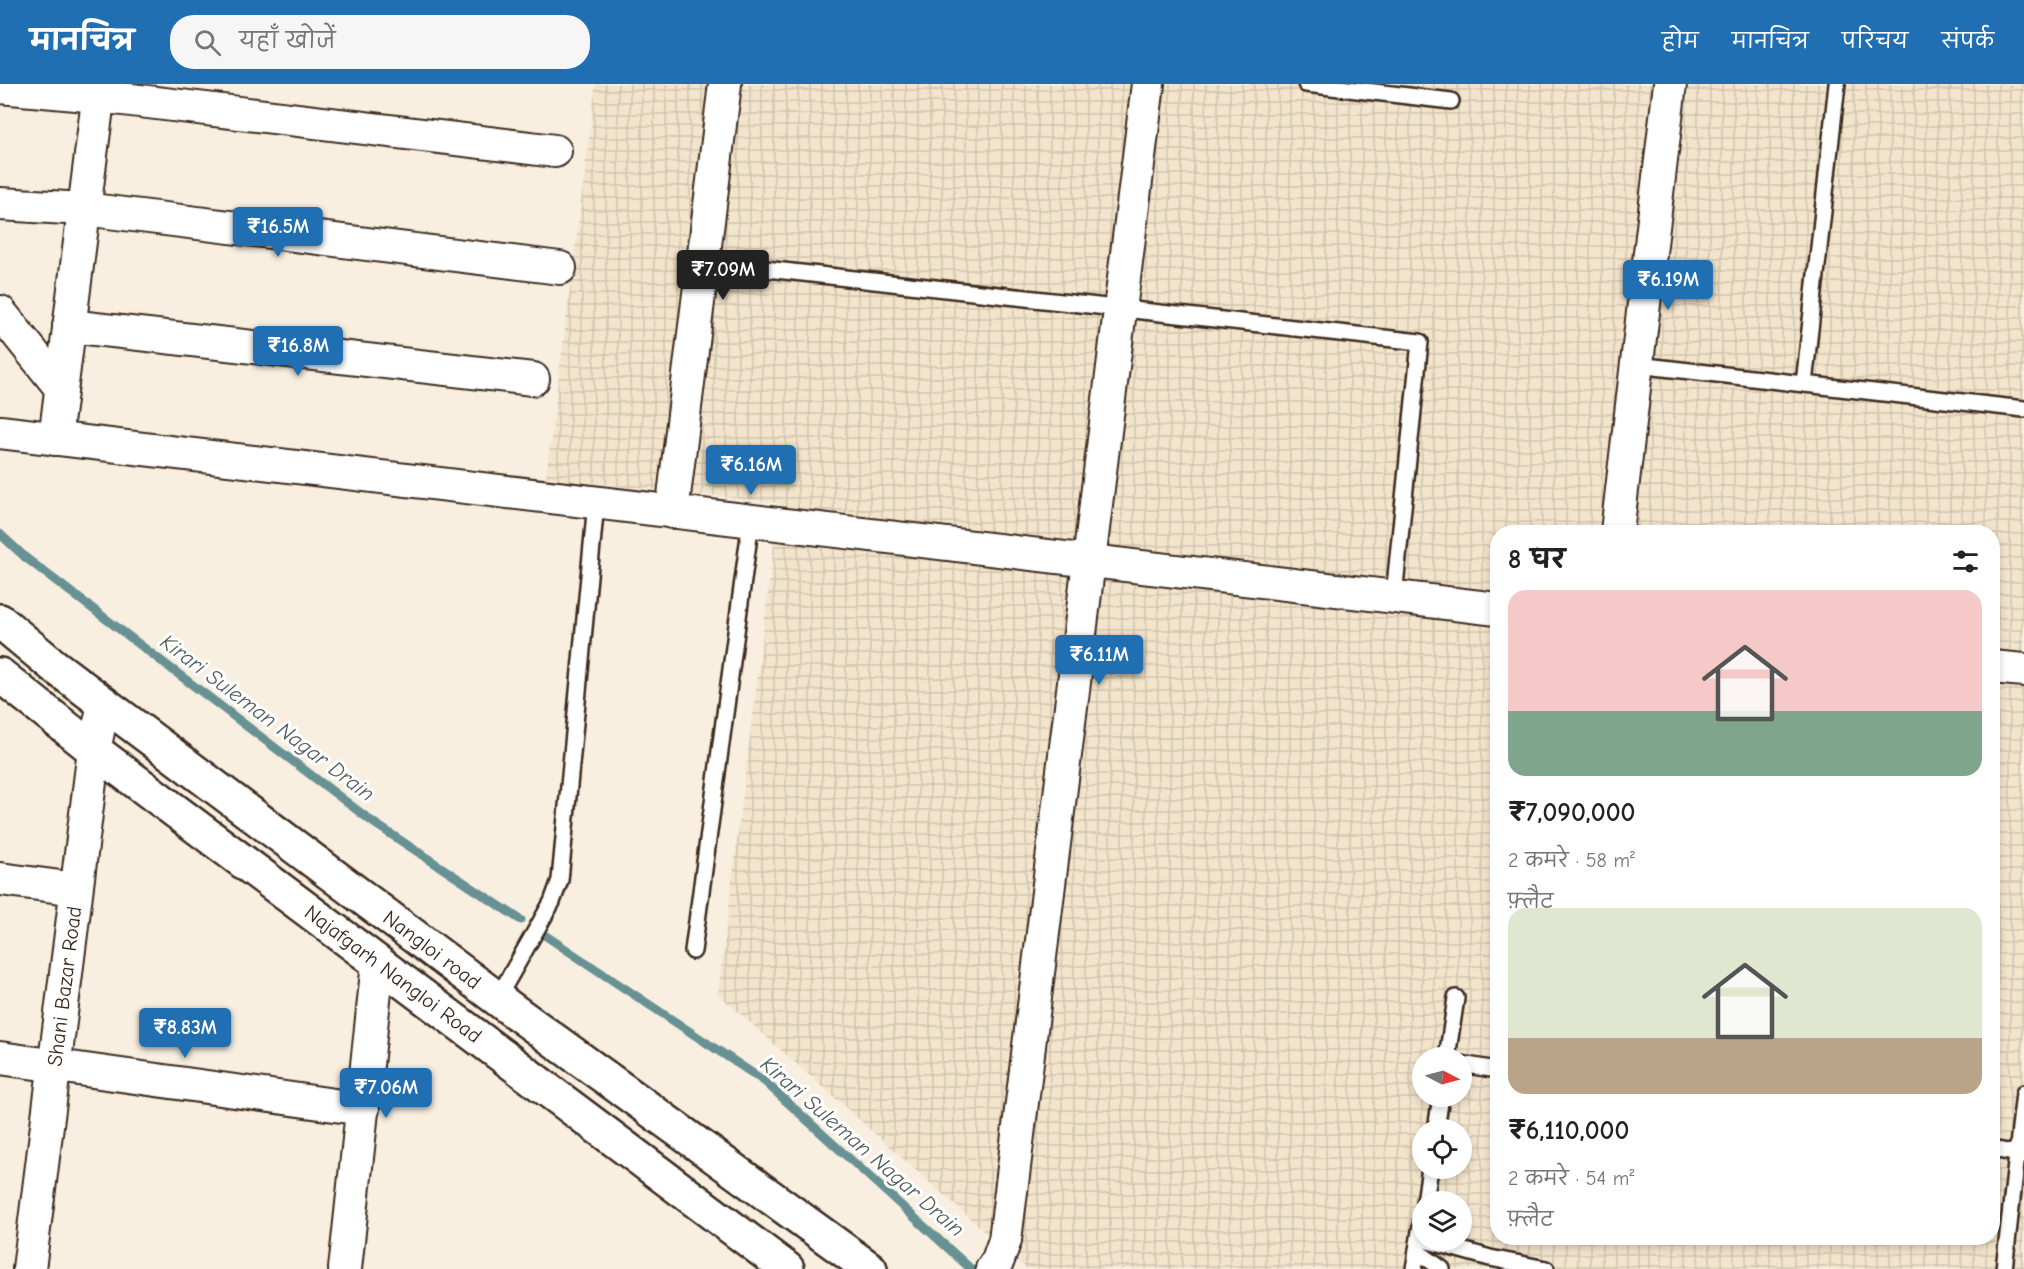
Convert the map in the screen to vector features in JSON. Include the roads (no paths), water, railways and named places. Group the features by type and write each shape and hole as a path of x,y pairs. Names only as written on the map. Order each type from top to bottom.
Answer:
{"main road":[{"name":"Nangloi road","path":"0,621 104,704 497,999 870,1269"},
{"name":"Najafgarh Nangloi Road","path":"0,675 94,750 787,1269"}],"street":[{"path":"672,512 725,84"},
{"path":"992,1269 1005,1240 1148,84"},
{"path":"1618,525 1670,84"},
{"path":"0,87 99,90 555,151"},
{"path":"55,439 99,90"},
{"path":"0,204 84,210 560,268"},
{"path":"0,312 61,388"},
{"path":"69,326 532,380"},
{"path":"1,434 1490,608"},
{"path":"2000,668 2024,670"},
{"name":"Shani Bazar Road","path":"29,1269 94,750 104,704"},
{"path":"0,879 76,890"},
{"path":"345,1269 378,963"},
{"path":"0,1058 363,1109"}],"lane":[{"path":"1306,84 1451,101"},
{"path":"1804,384 1837,84"},
{"path":"703,262 1420,342 1394,597"},
{"path":"1637,365 2024,409"},
{"path":"497,999 552,902 560,880 596,503"},
{"path":"693,951 751,521"},
{"path":"1449,1047 1456,998"},
{"path":"1472,1066 1490,1069"},
{"path":"2004,1269 2021,1154 2024,1093"},
{"path":"2000,1150 2021,1154"},
{"path":"1414,1269 1419,1251"},
{"path":"1427,1251 1442,1269"},
{"path":"1458,1251 1546,1269"}],"waterway":[{"name":"Kirari Suleman Nagar Drain","path":"0,534 26,558 374,823 521,920"},
{"name":"Kirari Suleman Nagar Drain","path":"546,936 764,1081 971,1269"}]}
